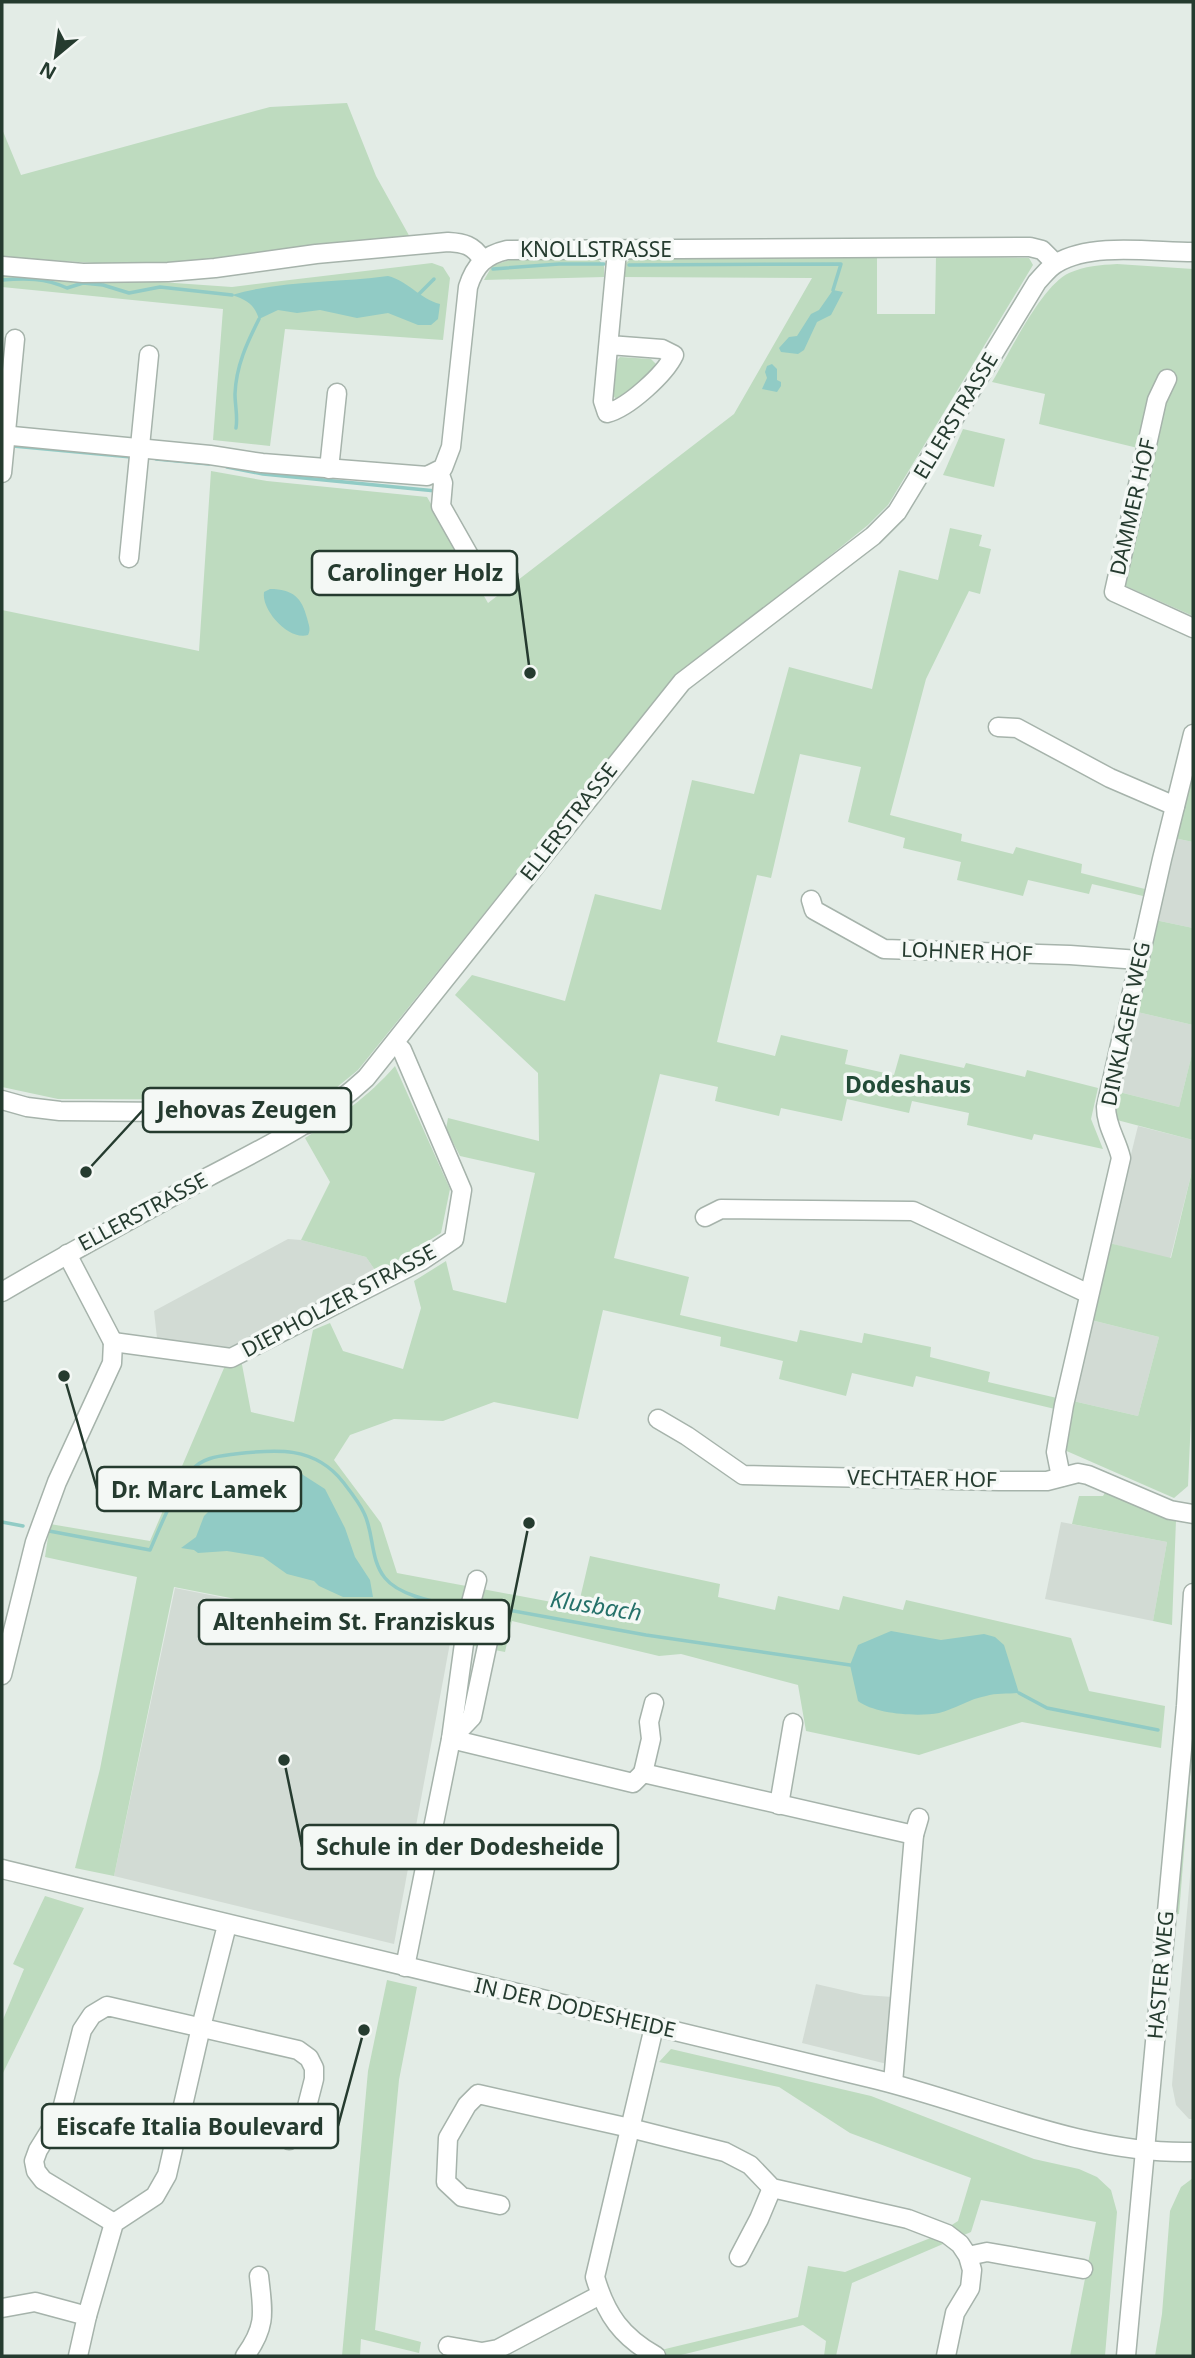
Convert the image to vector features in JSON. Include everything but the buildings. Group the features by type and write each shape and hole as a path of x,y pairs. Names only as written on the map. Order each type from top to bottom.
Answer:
{"street":[{"path":"2,266 83,273 168,272 316,254 448,242 475,248 482,259 472,274 468,287 453,435 448,459 439,472 428,476 329,469 4,435"},
{"name":"KNOLLSTRASSE","path":"482,259 507,250 1030,247 1042,250 1055,263"},
{"path":"1055,263 1078,254 1120,250 1193,252"},
{"path":"609,345 662,349 674,355 669,366 620,410 607,413 603,401 617,251"},
{"name":"ELLERSTRASSE","path":"2,1292 307,1124 346,1098 396,1044 682,682 873,536 897,512 1037,282 1055,263"},
{"path":"2,473 15,340"},
{"path":"129,558 149,355"},
{"name":"DAMMER HOF","path":"1167,379 1157,400 1114,592 1193,628"},
{"path":"329,469 337,393"},
{"path":"439,472 443,483 441,506 471,559"},
{"path":"998,727 1017,728 1110,778 1175,806"},
{"name":"DINKLAGER WEG","path":"1061,1477 1056,1452 1121,1158 1118,1141 1109,1128 1106,1107 1193,734"},
{"name":"LOHNER HOF","path":"811,900 814,910 884,949 1070,954 1139,960"},
{"name":"DIEPHOLZER STRASSE","path":"113,1342 231,1358 421,1261 454,1239 462,1190 402,1050 396,1044"},
{"path":"2,1100 27,1107 60,1111 284,1113 307,1124"},
{"path":"705,1217 720,1209 913,1211 1090,1294"},
{"path":"2,1675 7,1625 35,1542 57,1482 112,1363 113,1342 67,1254"},
{"name":"VECHTAER HOF","path":"658,1419 743,1475 999,1482 1047,1481 1077,1473 1088,1475 1171,1510 1193,1514"},
{"path":"405,1967 451,1739 469,1607 477,1580"},
{"name":"HASTER WEG","path":"1126,2356 1189,1707 1193,1593"},
{"path":"451,1739 472,1717 489,1637"},
{"path":"451,1739 633,1783 643,1773 651,1739 649,1722 654,1703"},
{"path":"779,1805 793,1723"},
{"path":"643,1773 779,1805 916,1827 893,2083"},
{"name":"IN DER DODESHEIDE","path":"2,1869 893,2083 1027,2126 1146,2149 1193,2152"},
{"path":"78,2356 114,2222 155,2196 167,2175 227,1925"},
{"path":"114,2222 43,2180 36,2171 34,2161 61,2113 82,2030 92,2015 107,2006 298,2050 309,2058 314,2068 314,2079 302,2126 289,2140"},
{"path":"654,2027 595,2277 600,2295 614,2321 633,2343 656,2356"},
{"path":"500,2205 462,2197 446,2182 448,2138 467,2105 478,2094 630,2127 725,2152 750,2165 772,2188 908,2219 947,2234 960,2244 968,2256 972,2270 970,2288 955,2313 946,2356"},
{"path":"739,2257 772,2188"},
{"path":"968,2256 987,2252 1083,2269"},
{"path":"245,2356 258,2338 263,2311 259,2276"},
{"path":"448,2346 482,2352 498,2349 600,2295"},
{"path":"2,2308 35,2302 87,2316"}],"shaded area":[{"path":"1174,838 1193,842 1193,928 1155,920"},
{"path":"1133,1011 1193,1025 1193,1050 1179,1107 1115,1091"},
{"path":"1138,1126 1193,1140 1193,1167 1170,1259 1109,1243"},
{"path":"288,1239 366,1257 377,1273 233,1349 157,1338 154,1311"},
{"path":"1091,1320 1159,1337 1138,1416 1073,1401"},
{"path":"1061,1522 1167,1542 1153,1621 1045,1599"},
{"path":"175,1588 450,1643 394,1944 114,1876"},
{"path":"1193,1842 1193,2119 1189,2119 1176,2105 1172,2085"},
{"path":"816,1984 864,1995 893,1997 887,2064 802,2043"}],"green space":[{"path":"347,103 376,176 411,239 172,268 2,257 2,129 21,175 270,107"},
{"path":"877,256 877,314 935,314 936,256 1029,258 1033,265 888,505 868,525 667,687 358,1070 325,1097 314,1100 58,1099 2,1087 2,610 199,651 211,471 267,481 427,497 488,603 734,414 812,278 621,277 622,267 631,258"},
{"path":"597,258 604,266 604,277 484,280 492,266 512,259"},
{"path":"432,263 443,267 450,278 443,340 285,329 270,446 213,440 223,309 2,287 2,271 232,287"},
{"path":"1117,264 1193,269 1193,616 1119,583 1150,451 1039,424 1045,394 992,382 1037,306 1058,280 1081,269"},
{"path":"620,357 651,359 656,364 655,371 625,398 616,399 611,393 615,363"},
{"path":"963,429 1005,439 994,487 943,475"},
{"path":"950,528 982,535 979,546 991,549 980,594 969,591 926,679 890,815 962,834 961,841 1013,854 1016,847 1082,864 1081,873 1145,889 1143,896 1092,884 1089,894 1028,880 1023,896 957,880 961,862 903,848 905,838 848,822 861,767 800,754 771,878 757,875 717,1042 775,1056 781,1035 848,1050 845,1064 894,1075 900,1054 964,1068 966,1063 1025,1077 1027,1070 1098,1088 1091,1119 1103,1149 1034,1134 1032,1140 967,1125 969,1113 912,1101 909,1113 847,1099 842,1121 781,1108 779,1116 715,1101 718,1087 660,1074 614,1258 689,1277 680,1315 797,1342 800,1330 862,1343 864,1333 931,1347 930,1357 990,1372 988,1382 1057,1398 1055,1409 916,1376 913,1387 852,1373 846,1396 779,1379 783,1361 720,1346 721,1337 603,1310 578,1419 494,1402 443,1421 394,1419 350,1435 334,1460 381,1523 397,1573 578,1607 590,1556 720,1584 718,1597 775,1610 778,1596 839,1610 843,1596 903,1610 906,1600 1071,1638 1089,1691 1165,1706 1161,1748 1022,1722 919,1755 806,1731 798,1685 681,1654 659,1656 512,1621 505,1652 174,1587 114,1876 75,1868 100,1769 137,1577 45,1557 50,1524 150,1541 227,1361 240,1354 251,1412 294,1422 313,1330 330,1323 343,1351 403,1369 421,1308 414,1281 446,1261 453,1290 506,1303 535,1173 460,1156 446,1129 448,1118 539,1141 538,1073 455,995 472,975 565,1001 595,894 661,910 692,780 754,794 789,667 872,689 899,570 938,580"},
{"path":"1189,771 1193,772 1193,842 1174,838"},
{"path":"1155,920 1193,928 1193,1025 1133,1011"},
{"path":"1193,1050 1193,1140 1117,1120 1113,1105 1115,1091 1179,1107"},
{"path":"395,1066 450,1189 441,1233 377,1273 366,1257 301,1240 330,1182 305,1138 353,1106"},
{"path":"1193,1167 1193,1373 1188,1486 1174,1498 1062,1449 1073,1401 1138,1416 1159,1337 1091,1320 1109,1243 1171,1258"},
{"path":"1106,1491 1176,1520 1172,1625 1153,1621 1167,1542 1072,1524 1079,1496 1103,1496"},
{"path":"1193,1740 1179,1914 1174,1914 1191,1741"},
{"path":"45,1896 84,1908 2,2075 2,2022 24,1969 13,1964"},
{"path":"387,1980 417,1987 399,2080 375,2330 421,2342 419,2353 361,2339 360,2356 342,2356 368,2071"},
{"path":"671,2049 871,2096 1034,2159 1079,2169 1097,2177 1111,2190 1117,2212 1105,2356 1070,2356 1096,2222 981,2200 971,2232 852,2283 836,2356 824,2356 826,2341 803,2325 677,2356 650,2356 661,2350 798,2317 808,2266 845,2272 933,2237 958,2221 971,2178 850,2133 779,2087 659,2062"},
{"path":"1193,2178 1193,2356 1155,2356 1162,2314 1170,2211 1181,2187"}],"water":[{"path":"388,276 440,304 438,319 431,325 418,325 388,313 357,318 320,310 297,313 278,310 259,319 249,303 232,295 290,284"},
{"path":"833,290 843,292 831,315 817,322 804,350 798,354 781,352 779,348 789,337 797,336 811,314 819,310"},
{"path":"772,364 777,369 777,380 781,382 777,392 762,389 767,378 767,366"},
{"path":"270,589 285,591 299,600 309,625 308,635 301,636 285,629 272,615 264,599 264,592"},
{"path":"297,1471 325,1489 345,1528 355,1557 370,1580 373,1597 343,1597 314,1581 287,1574 263,1557 227,1551 198,1553 181,1548 196,1537 204,1516 244,1476"},
{"path":"891,1631 941,1640 984,1634 995,1637 1004,1645 1019,1693 980,1697 930,1714 897,1713 865,1705 858,1701 850,1665 858,1645"}],"waterway":[{"path":"493,269 604,264"},
{"path":"629,265 841,264 833,290"},
{"path":"419,294 434,279"},
{"path":"2,280 35,280 67,288 83,283 103,285 129,293 160,287 232,295"},
{"path":"236,428 237,374 259,319"},
{"path":"13,446 131,457"},
{"path":"156,459 209,464"},
{"path":"227,467 263,474 436,491"},
{"name":"Klusbach","path":"49,1531 150,1550 179,1488 201,1462 250,1452 294,1453 320,1462 343,1482 362,1509 380,1571 392,1585 410,1595 463,1608"},
{"name":"Klusbach","path":"2,1522 23,1526"},
{"name":"Klusbach","path":"474,1610 508,1610 646,1635 850,1665"},
{"name":"Klusbach","path":"1019,1693 1047,1708 1158,1730"}],"place":[{"name":"Carolinger Holz","path":"530,673"},
{"name":"Jehovas Zeugen","path":"86,1172"},
{"name":"Dr. Marc Lamek","path":"64,1376"},
{"name":"Altenheim St. Franziskus","path":"529,1523"},
{"name":"Schule in der Dodesheide","path":"284,1760"},
{"name":"Eiscafe Italia Boulevard","path":"364,2030"}],"district":[{"name":"Dodeshaus","path":"908,1085"}]}
